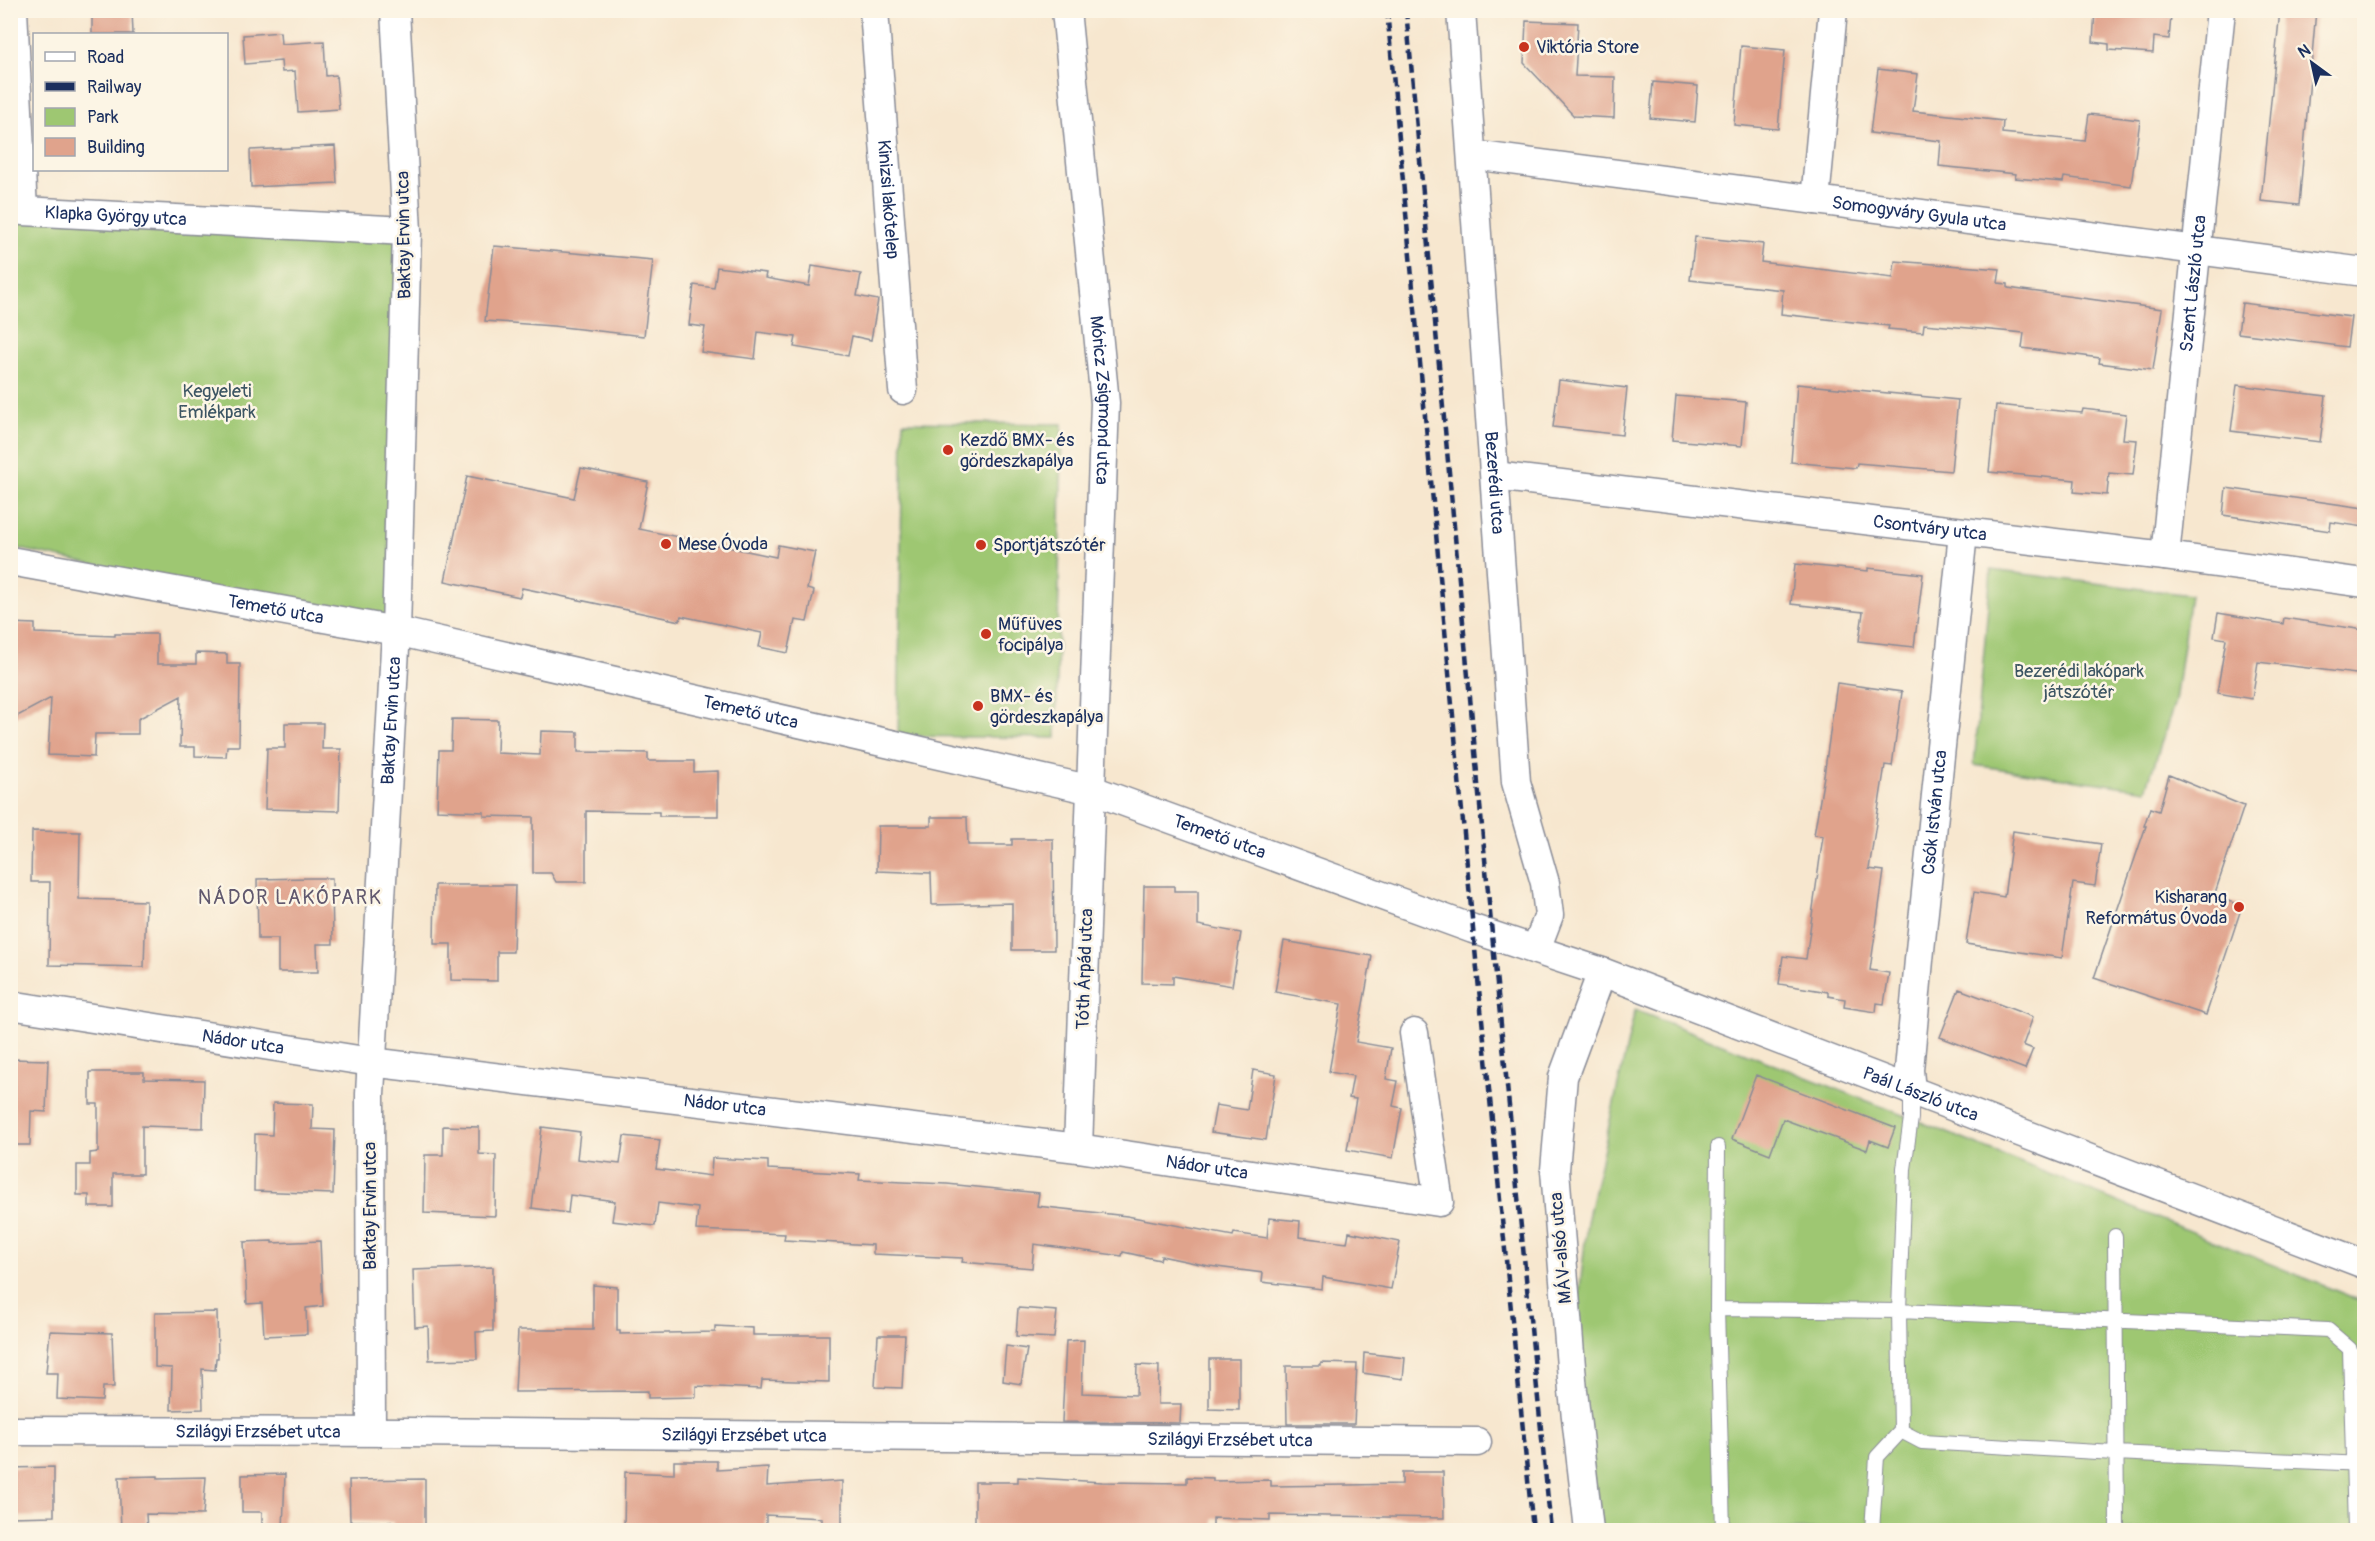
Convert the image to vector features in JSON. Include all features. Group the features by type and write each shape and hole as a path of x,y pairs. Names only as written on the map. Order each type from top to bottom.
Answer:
{"street":[{"name":"Klapka György utca","path":"13,10 23,211 407,231"},
{"name":"Baktay Ervin utca","path":"371,1431 371,1062 396,631 407,231 395,10"},
{"name":"Kinizsi lakótelep","path":"874,10 903,390"},
{"name":"Móricz Zsigmond utca","path":"1066,10 1105,403 1092,790"},
{"name":"Bezerédi utca","path":"1461,10 1516,782 1545,883 1549,915 1536,949"},
{"path":"1815,200 1833,10"},
{"name":"Szent László utca","path":"2165,556 2221,10"},
{"name":"Somogyváry Gyula utca","path":"1473,155 2364,272"},
{"name":"Csontváry utca","path":"1495,476 2165,556 2364,583"},
{"name":"Csók István utca","path":"1911,1090 1909,1070 1918,971 1963,533"},
{"name":"Temető utca","path":"10,561 396,631 1092,790 1473,929"},
{"name":"Tóth Árpád utca","path":"1078,1148 1092,790"},
{"name":"Paál László utca","path":"1473,929 1602,972 2364,1264"},
{"name":"MÁV-alsó utca","path":"1589,1530 1573,1390 1555,1170 1563,1077 1602,972"},
{"name":"Nádor utca","path":"10,1005 371,1062 1078,1148 1439,1202 1414,1033"},
{"name":"Szilágyi Erzsébet utca","path":"10,1431 371,1431 1477,1442"}],"lane":[{"path":"1872,1530 1877,1457 1901,1431 1899,1311 1904,1169 1911,1118 1911,1090"},
{"path":"1718,1147 1717,1309 1723,1530"},
{"path":"2115,1236 2117,1530"},
{"path":"1717,1309 1899,1311 2328,1330 2350,1349 2358,1464 2355,1530"},
{"path":"1901,1431 1922,1442 2115,1454 2358,1464"}],"green space":[{"name":"Kegyeleti Emlékpark","path":"10,209 407,231 396,631 11,547"},
{"name":"Sportjátszótér","path":"903,422 1062,424 1056,738 898,736"},
{"name":"Bezerédi lakópark játszótér","path":"1991,570 2190,595 2175,701 2146,790 1974,765"},
{"path":"1635,1010 1911,1118 2364,1302 2364,1530 1587,1530 1569,1390 1587,1222"}],"building":[{"path":"92,10 132,10 133,33 92,33"},
{"path":"2095,10 2171,16 2169,39 2154,37 2153,53 2109,50 2109,44 2093,42"},
{"path":"2280,10 2316,10 2299,205 2261,201"},
{"path":"1526,21 1578,23 1575,76 1615,77 1614,118 1574,116 1524,63"},
{"path":"280,32 281,44 324,41 326,76 336,75 339,109 298,112 295,71 282,72 281,61 245,64 243,35"},
{"path":"1741,46 1785,50 1778,129 1734,125"},
{"path":"1878,69 1918,74 1913,111 2003,121 2002,133 2085,141 2089,114 2140,120 2131,186 2064,177 2063,182 2015,178 2016,174 1939,166 1941,141 1870,133"},
{"path":"1653,82 1698,86 1695,122 1650,118"},
{"path":"335,146 337,183 251,187 250,150"},
{"path":"1695,237 1763,244 1761,262 1893,278 1895,261 2000,269 1998,283 2008,284 2008,288 2162,309 2153,370 2099,363 2100,358 2022,348 2024,333 1924,324 1923,332 1781,314 1783,290 1690,280"},
{"path":"494,246 653,260 644,336 485,321"},
{"path":"812,266 861,274 857,296 878,300 871,340 852,336 848,356 794,347 796,337 758,332 755,359 701,352 705,327 689,325 694,285 714,288 717,267 766,273 765,278 809,286"},
{"path":"2242,303 2351,317 2347,347 2238,333"},
{"path":"1559,380 1627,388 1622,435 1553,427"},
{"path":"1797,384 1958,400 1951,471 1857,463 1856,468 1791,462"},
{"path":"2237,385 2326,396 2320,442 2231,431"},
{"path":"1676,396 1746,402 1742,446 1672,440"},
{"path":"1996,405 2082,413 2083,409 2126,414 2123,439 2137,440 2133,475 2109,473 2107,495 2074,492 2075,480 1989,472"},
{"path":"581,468 648,482 639,529 776,557 778,545 815,552 807,589 814,591 807,622 795,620 788,653 759,647 762,633 681,616 680,621 522,588 520,597 445,581 467,476 574,498"},
{"path":"2226,488 2364,508 2364,527 2331,522 2330,531 2223,515"},
{"path":"1795,564 1923,574 1914,647 1859,641 1863,612 1791,604"},
{"path":"2218,613 2283,624 2284,618 2364,630 2364,675 2258,662 2252,699 2217,693 2226,639 2214,637"},
{"path":"10,623 35,624 35,633 115,636 115,634 157,634 157,664 196,664 196,653 227,654 227,664 240,664 239,746 227,746 226,757 195,756 195,747 180,747 181,696 138,719 138,734 95,734 94,757 48,755 51,698 10,720"},
{"path":"1837,683 1902,692 1892,766 1885,765 1869,869 1884,871 1870,970 1889,973 1884,1004 1877,1003 1876,1012 1844,1007 1845,999 1828,996 1828,992 1779,984 1783,956 1806,959 1823,836 1814,835"},
{"path":"452,719 498,720 497,753 540,755 541,731 578,732 578,752 648,753 648,761 694,761 694,772 718,771 718,816 659,816 659,812 586,811 586,882 556,882 551,873 533,873 533,817 484,816 484,812 437,810 439,750 451,750"},
{"path":"285,723 323,723 322,749 341,749 339,811 265,809 267,748 285,748"},
{"path":"2169,775 2244,806 2214,896 2242,906 2206,1015 2094,978 2146,826 2144,826 2150,808 2159,811"},
{"path":"931,817 967,817 968,845 1012,845 1012,839 1053,839 1054,950 1012,950 1012,903 932,905 931,873 877,871 878,826 931,826"},
{"path":"32,831 80,832 79,899 146,901 144,967 49,965 50,882 31,882"},
{"path":"2013,831 2101,844 2095,886 2073,883 2062,958 1966,944 1974,892 2004,897"},
{"path":"332,878 333,944 317,944 318,972 278,972 278,939 258,939 257,879"},
{"path":"435,885 515,885 513,952 497,952 497,981 451,980 451,944 434,944"},
{"path":"1144,886 1174,886 1174,891 1198,891 1198,925 1241,933 1232,986 1173,976 1173,984 1142,983"},
{"path":"1284,941 1372,956 1356,1042 1391,1048 1386,1079 1398,1081 1393,1106 1402,1108 1393,1158 1347,1150 1356,1099 1349,1098 1353,1076 1329,1072 1341,1004 1275,992"},
{"path":"1959,989 2033,1017 2023,1045 2033,1049 2025,1069 1940,1037"},
{"path":"10,1059 48,1060 46,1112 31,1111 30,1145 10,1145"},
{"path":"1253,1070 1276,1074 1266,1140 1211,1132 1216,1105 1247,1110"},
{"path":"90,1072 144,1072 144,1079 204,1080 203,1128 142,1126 142,1174 113,1174 113,1207 89,1207 89,1195 77,1195 77,1165 90,1165 90,1153 98,1152 98,1104 90,1104"},
{"path":"1756,1075 1895,1128 1888,1147 1870,1140 1867,1150 1783,1119 1770,1154 1732,1139"},
{"path":"273,1103 313,1104 312,1129 335,1130 333,1194 254,1191 255,1134 272,1135"},
{"path":"443,1126 479,1127 479,1154 496,1155 495,1216 424,1213 425,1155 443,1155"},
{"path":"542,1127 580,1132 577,1159 620,1164 624,1136 660,1140 656,1169 711,1176 712,1158 768,1161 768,1169 860,1174 859,1180 947,1184 1039,1193 1037,1206 1127,1216 1233,1236 1234,1233 1267,1238 1269,1218 1300,1221 1299,1237 1347,1243 1349,1232 1400,1242 1391,1289 1323,1277 1322,1289 1262,1282 1263,1273 1209,1266 1161,1256 1160,1260 1123,1252 1122,1256 1034,1244 1032,1268 962,1262 963,1258 873,1254 873,1245 784,1240 785,1234 696,1230 698,1208 658,1203 655,1226 612,1221 615,1201 570,1195 568,1213 532,1208"},
{"path":"272,1241 272,1243 320,1241 323,1306 306,1308 307,1334 264,1336 262,1303 247,1304 244,1242"},
{"path":"493,1267 493,1331 476,1332 477,1359 429,1360 428,1326 415,1327 413,1270"},
{"path":"593,1285 617,1287 617,1331 620,1331 620,1334 715,1332 715,1326 753,1328 753,1335 829,1335 829,1382 762,1380 761,1389 696,1386 696,1397 648,1398 648,1391 515,1392 518,1330 593,1330"},
{"path":"1018,1308 1057,1311 1054,1338 1016,1336"},
{"path":"217,1312 218,1358 216,1358 215,1370 202,1369 203,1409 171,1410 172,1368 155,1367 155,1313"},
{"path":"50,1331 112,1333 114,1387 103,1387 102,1401 57,1399 58,1373 46,1373"},
{"path":"878,1335 905,1335 902,1388 875,1387"},
{"path":"1084,1340 1082,1393 1136,1395 1137,1365 1159,1366 1158,1404 1181,1404 1180,1423 1062,1422 1066,1341"},
{"path":"1006,1346 1027,1349 1021,1384 1003,1381"},
{"path":"1364,1353 1405,1358 1403,1379 1363,1373"},
{"path":"1209,1359 1239,1359 1239,1410 1209,1409"},
{"path":"1321,1363 1357,1364 1354,1424 1287,1424 1286,1366 1321,1366"},
{"path":"674,1461 717,1461 717,1470 768,1467 767,1486 842,1481 842,1530 822,1530 822,1518 766,1515 766,1530 624,1530 625,1472 674,1474"},
{"path":"54,1467 54,1516 10,1517 10,1468"},
{"path":"1402,1472 1443,1472 1444,1518 1270,1515 1270,1520 1213,1518 1213,1530 1059,1527 1059,1530 975,1530 975,1482 1018,1482 1018,1477 1102,1482 1187,1483 1187,1477 1213,1478 1213,1481 1271,1480 1271,1486 1402,1484"},
{"path":"285,1474 283,1530 262,1530 262,1512 242,1512 242,1475"},
{"path":"158,1476 158,1478 206,1477 203,1515 146,1514 147,1530 121,1530 119,1477"},
{"path":"425,1479 425,1530 393,1530 393,1522 350,1521 349,1480"}],"railway":[{"path":"1387,10 1473,929 1533,1530"},
{"path":"1406,10 1492,934 1551,1530"}],"place":[{"name":"Viktória Store","path":"1524,47"},
{"name":"Kezdő BMX- és gördeszkapálya","path":"948,450"},
{"name":"Mese Óvoda","path":"666,544"},
{"name":"Sportjátszótér","path":"981,545"},
{"name":"Műfüves focipálya","path":"986,634"},
{"name":"BMX- és gördeszkapálya","path":"978,706"},
{"name":"Kisharang Református Óvoda","path":"2239,907"}],"district":[{"name":"NÁDOR LAKÓPARK","path":"290,897"}]}
